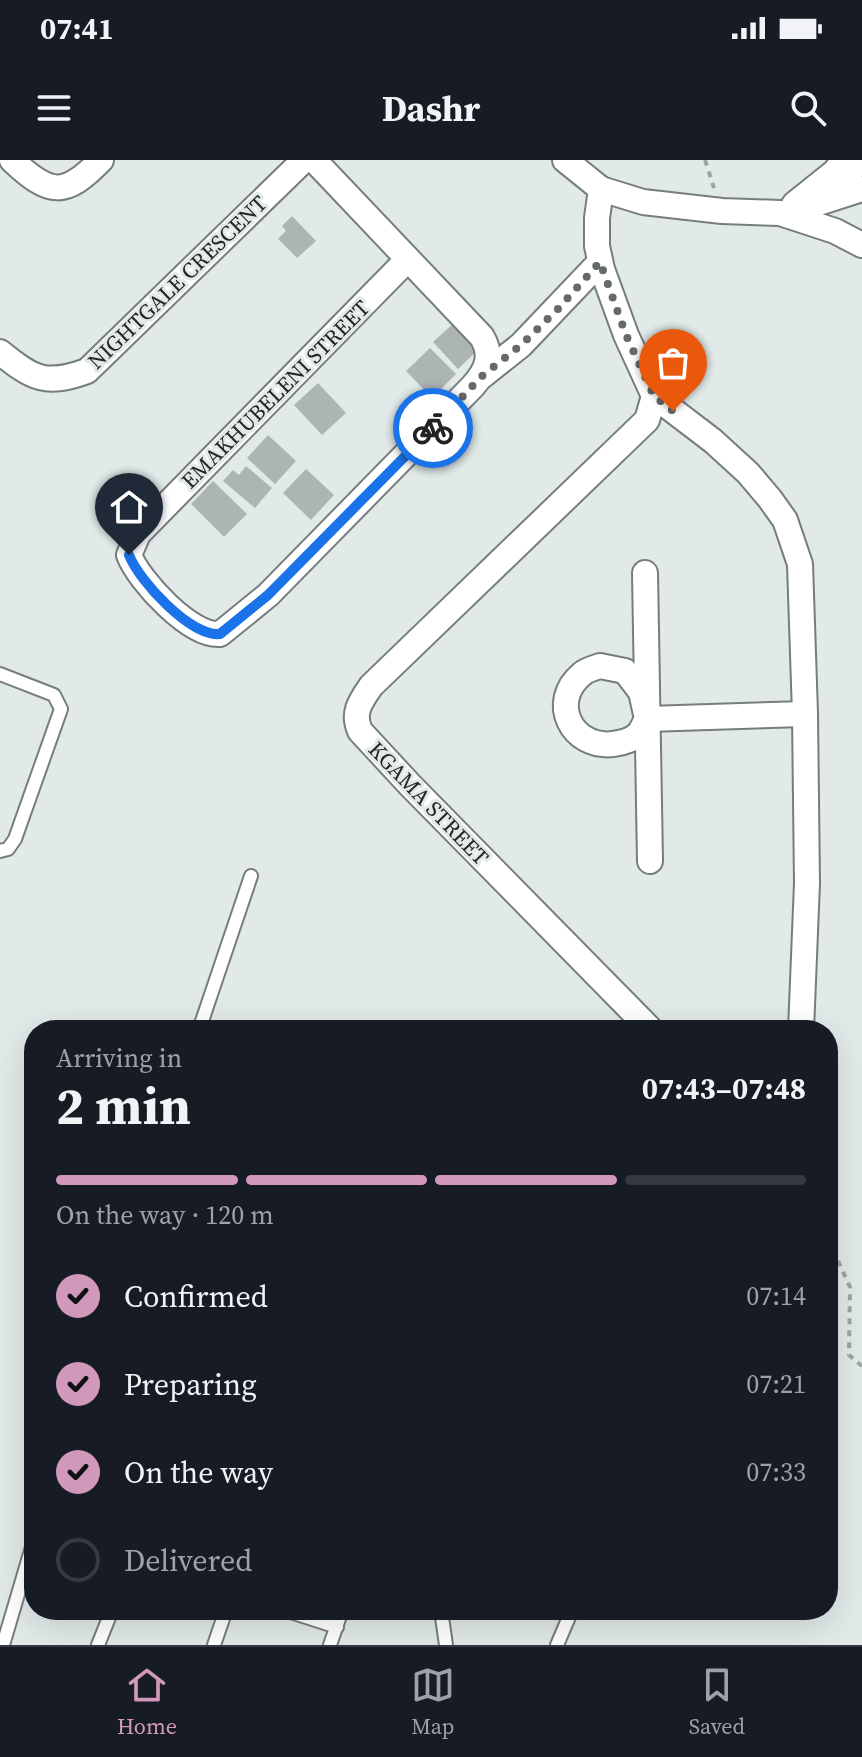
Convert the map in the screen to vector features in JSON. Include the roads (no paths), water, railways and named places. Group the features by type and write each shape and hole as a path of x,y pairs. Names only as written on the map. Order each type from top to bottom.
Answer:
{"main road":[{"path":"790,211 839,176 852,160"}],"street":[{"path":"12,160 33,178 64,189 80,182 101,160"},
{"name":"NIGHTGALE CRESCENT","path":"0,352 24,370 42,378 63,380 87,371 304,160"},
{"path":"314,160 482,337 488,360 482,376"},
{"path":"565,160 601,189 643,202 722,211 790,211 862,189"},
{"path":"601,189 597,218 600,262 626,335 654,396 713,441 748,473 785,520 800,564 807,883 801,1020"},
{"path":"790,211 862,245"},
{"name":"EMAKHUBELENI STREET","path":"407,260 138,534 129,555 137,571 184,619 203,632 220,634 268,595 482,376"},
{"path":"482,376 521,345 600,262"},
{"name":"KGAMA STREET","path":"641,1020 392,767 355,721 356,711 371,686 647,420 654,396"},
{"path":"645,573 650,861"},
{"path":"647,719 805,714"}],"lane":[{"path":"0,674 54,695 61,709 15,839 8,849 0,851"},
{"path":"202,1020 251,876"},
{"path":"3,1645 24,1574"},
{"path":"98,1645 108,1620"},
{"path":"214,1645 223,1620"},
{"path":"315,1620 337,1627"},
{"path":"330,1645 339,1620"},
{"path":"442,1620 446,1645"},
{"path":"557,1645 568,1620"}]}
